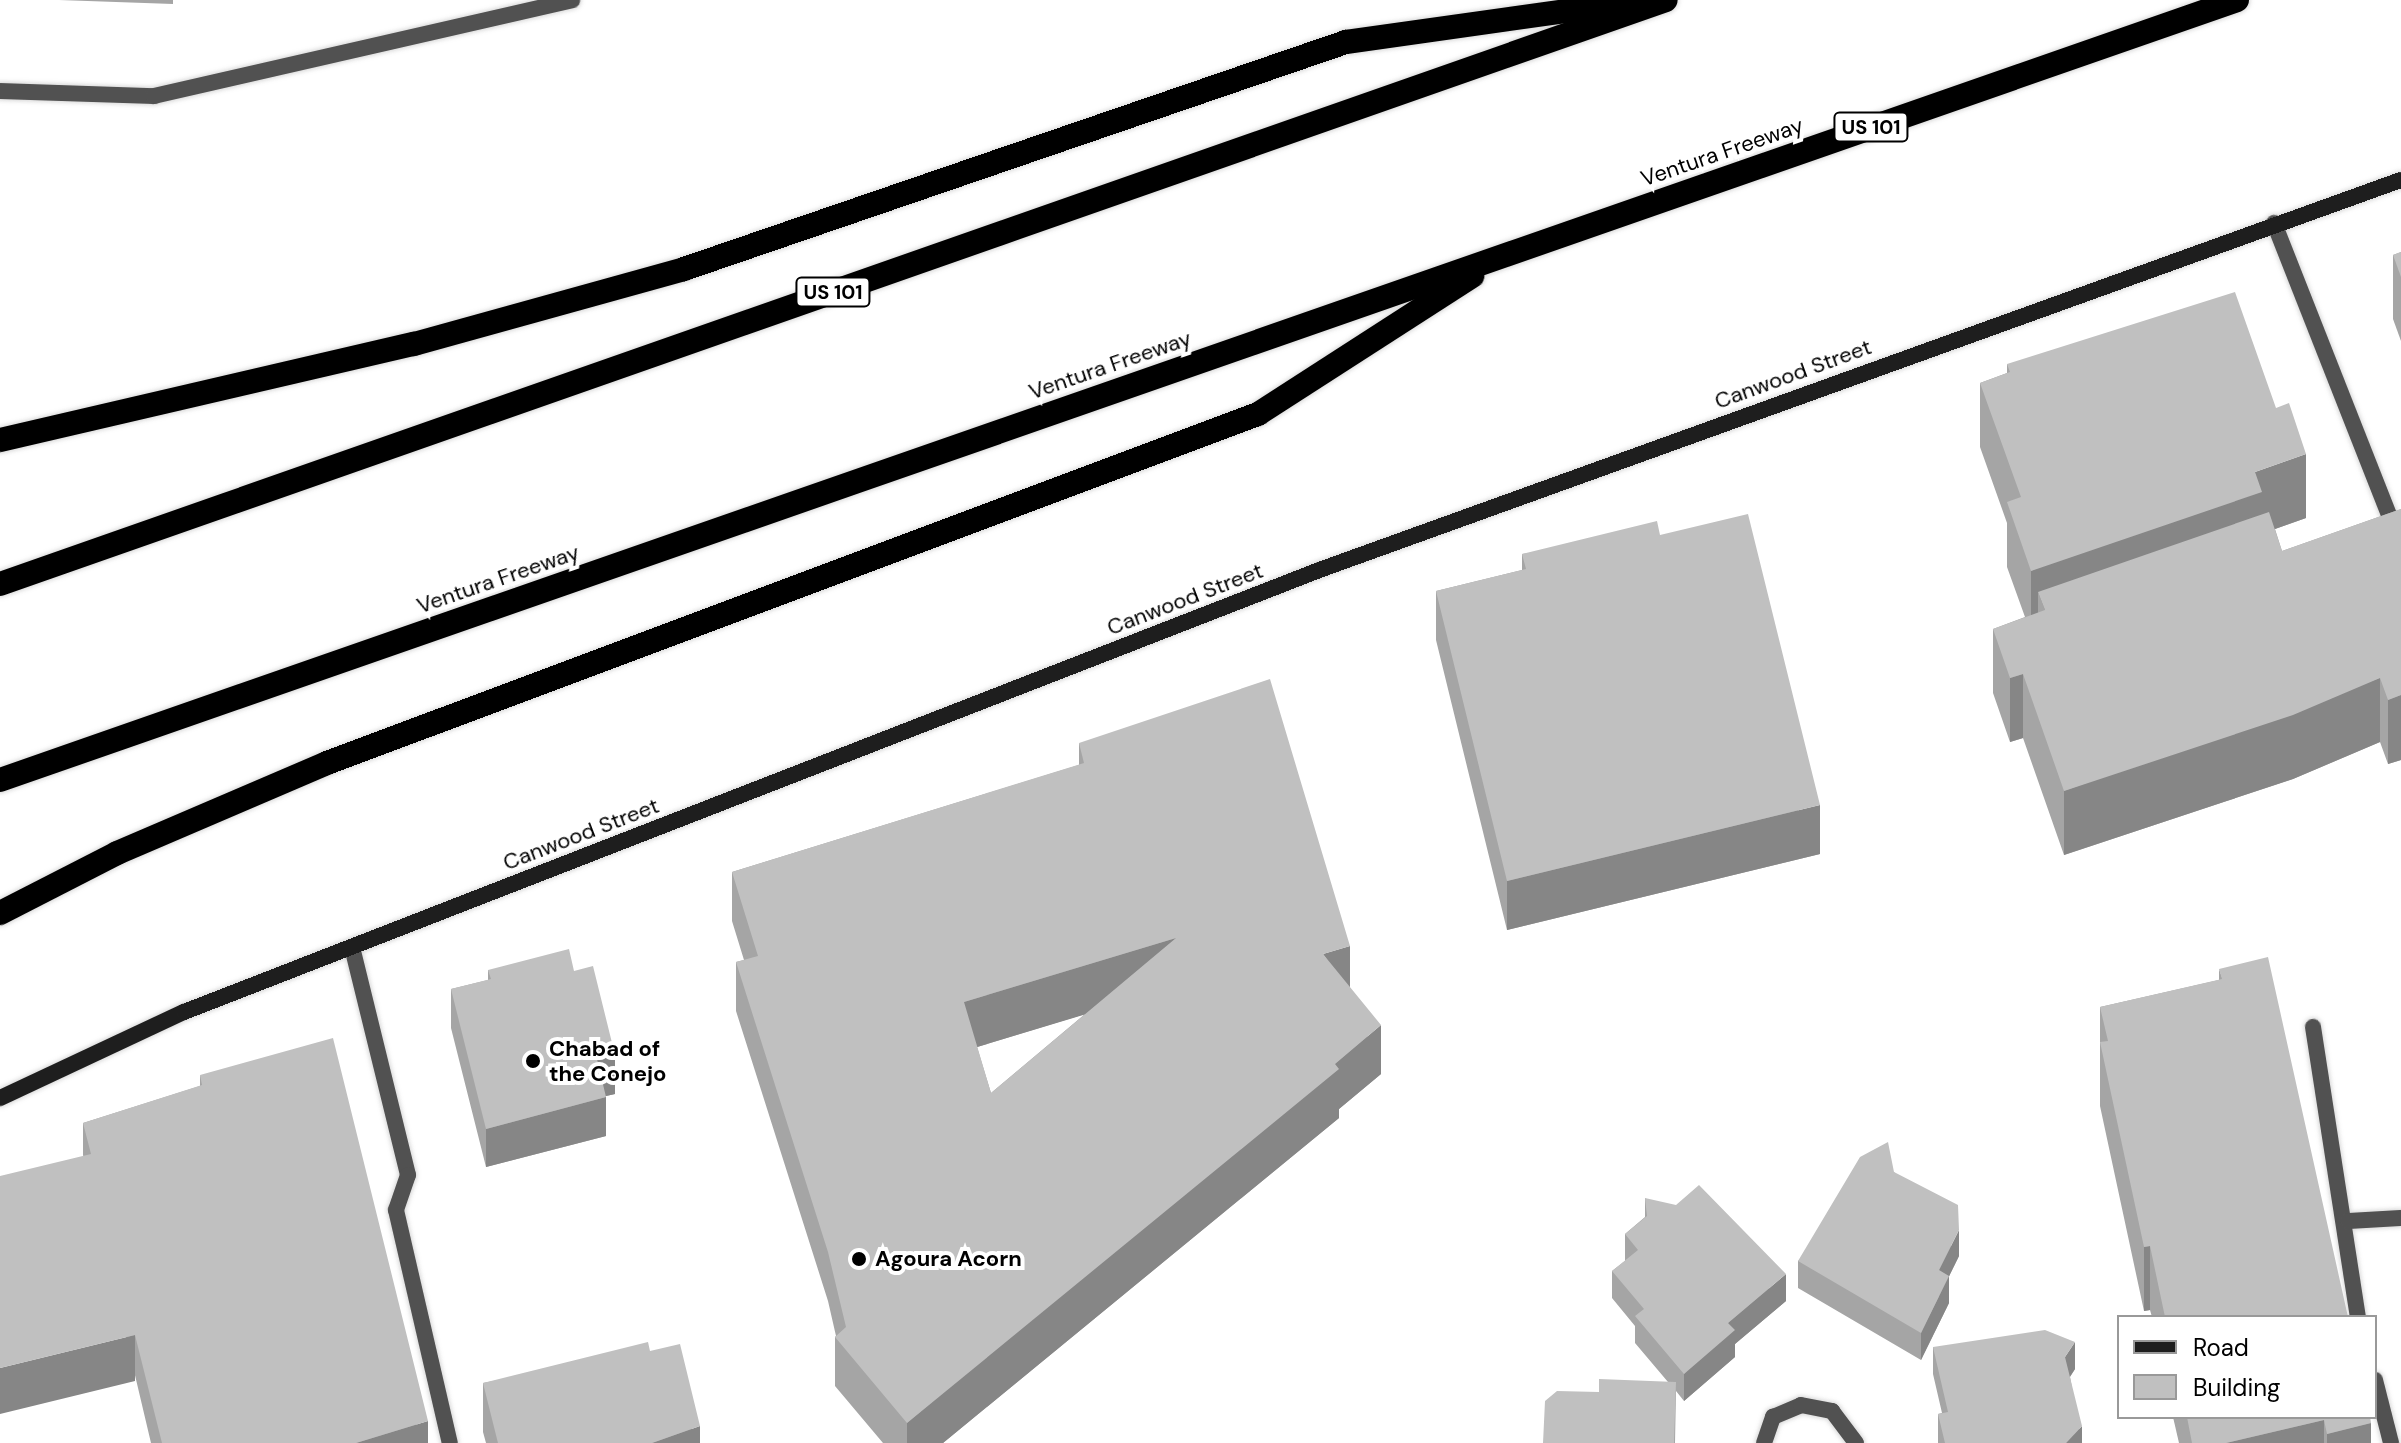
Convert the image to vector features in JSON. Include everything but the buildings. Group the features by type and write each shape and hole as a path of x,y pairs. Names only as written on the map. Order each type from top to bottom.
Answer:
{"highway":[{"path":"0,440 414,344 684,269 1346,42 1647,0"},
{"name":"US 101","path":"0,584 1666,0"},
{"name":"Ventura Freeway","path":"0,780 2237,0"},
{"path":"0,913 117,853 327,763 1258,414 1506,254"}],"street":[{"path":"0,91 154,96 572,0"},
{"name":"Canwood Street","path":"0,1098 184,1012 1322,569 2274,223 2401,180"},
{"path":"2274,223 2393,534"},
{"path":"352,947 408,1175 396,1210 450,1443"},
{"path":"2313,1027 2348,1221 2358,1315"},
{"path":"2348,1221 2401,1218"},
{"path":"2377,1388 2391,1443"},
{"path":"1764,1443 1773,1417 1801,1405 1832,1411 1856,1443"}],"place":[{"name":"Chabad of the Conejo","path":"533,1061"},
{"name":"Agoura Acorn","path":"859,1259"}]}
